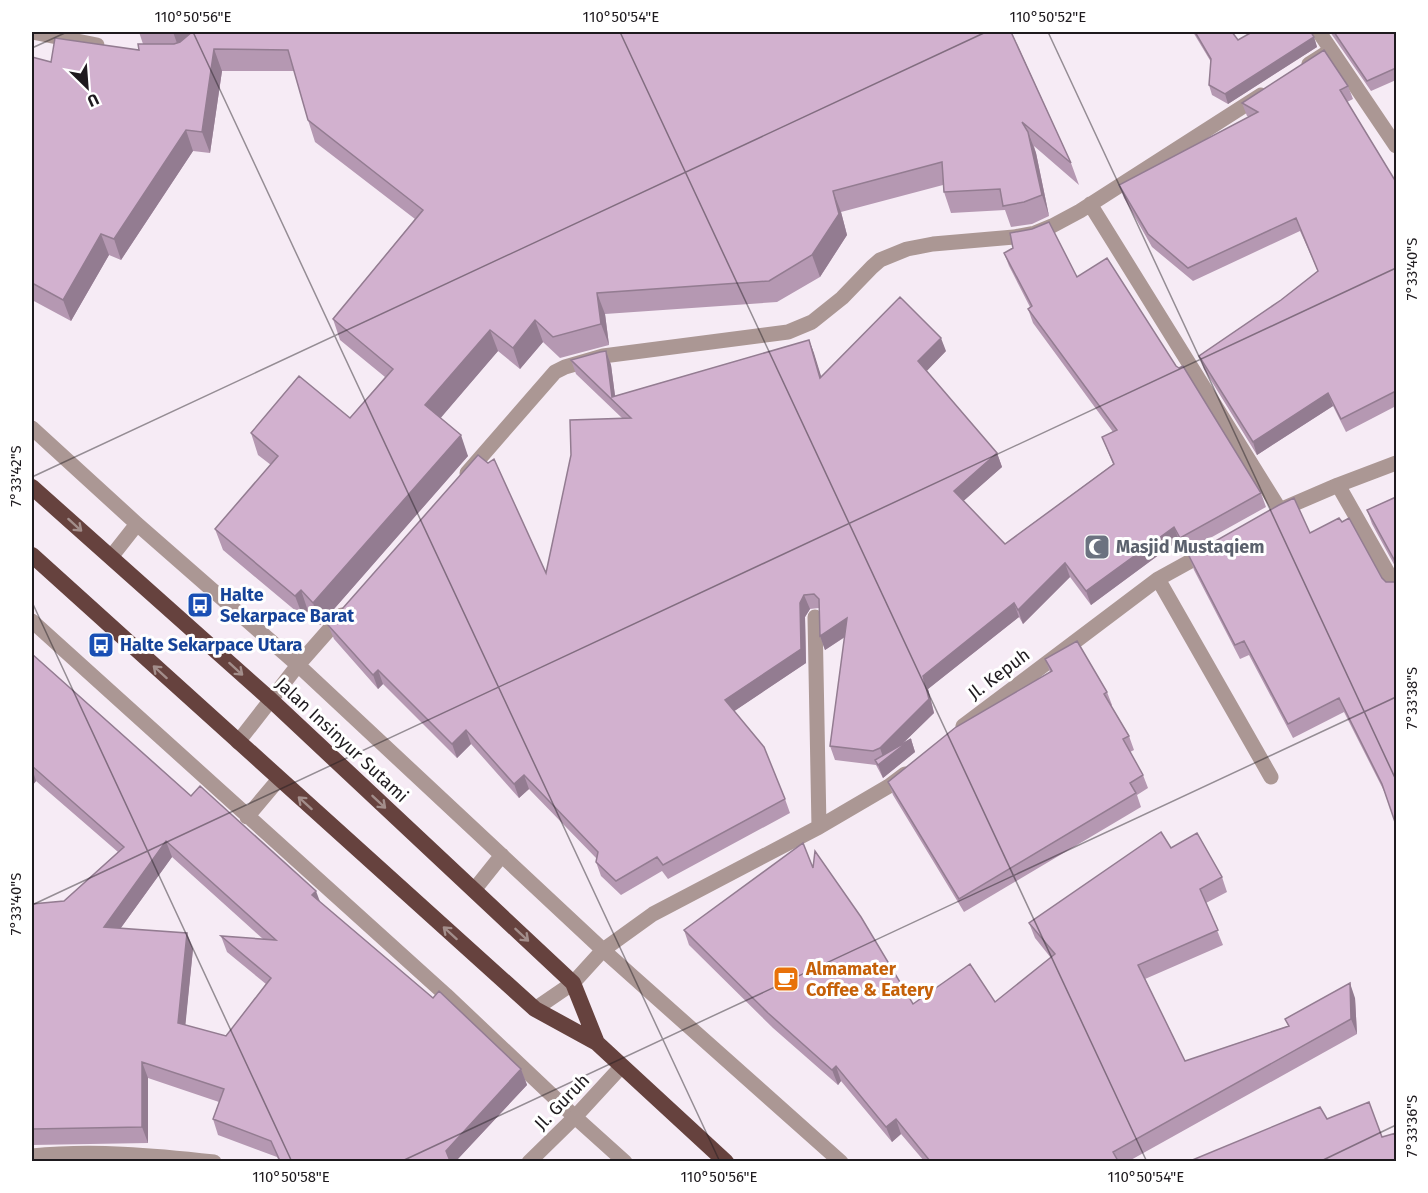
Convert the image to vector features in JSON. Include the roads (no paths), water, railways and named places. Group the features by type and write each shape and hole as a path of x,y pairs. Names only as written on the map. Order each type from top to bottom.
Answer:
{"highway":[{"name":"Jalan Insinyur Sutami","path":"32,487 271,700 573,982 597,1043"},
{"name":"Jalan Insinyur Sutami","path":"32,555 536,1009 597,1043 726,1161"}],"street":[{"path":"32,32 108,47"},
{"path":"1318,32 1396,146"},
{"path":"1292,75 1331,50"},
{"path":"454,488 555,372 565,367 603,357 788,332 812,322 842,298 880,260 907,249 933,244 1014,237 1035,233 1052,226 1273,87"},
{"path":"1090,204 1275,513 1338,485 1396,463"},
{"path":"32,428 137,524 298,665 603,950 841,1161"},
{"path":"1338,485 1396,587"},
{"path":"111,557 137,524"},
{"name":"Jl. Kepuh","path":"951,735 1158,579 1219,545"},
{"path":"1158,579 1271,777"},
{"path":"238,742 298,665 353,603"},
{"path":"815,617 819,827"},
{"path":"32,621 446,995 625,1161"},
{"path":"536,1009 573,982 603,950 653,914 819,827 889,786 916,765"},
{"path":"247,817 279,779"},
{"path":"474,890 502,855"},
{"name":"Jl. Guruh","path":"529,1161 575,1117 621,1067"},
{"path":"32,1156 89,1153 169,1156 214,1161"}],"place":[{"name":"Masjid Mustaqiem","path":"1097,547"},
{"name":"Halte Sekarpace Barat","path":"200,605"},
{"name":"Halte Sekarpace Utara","path":"101,645"},
{"name":"Almamater Coffee & Eatery","path":"786,979"}]}
